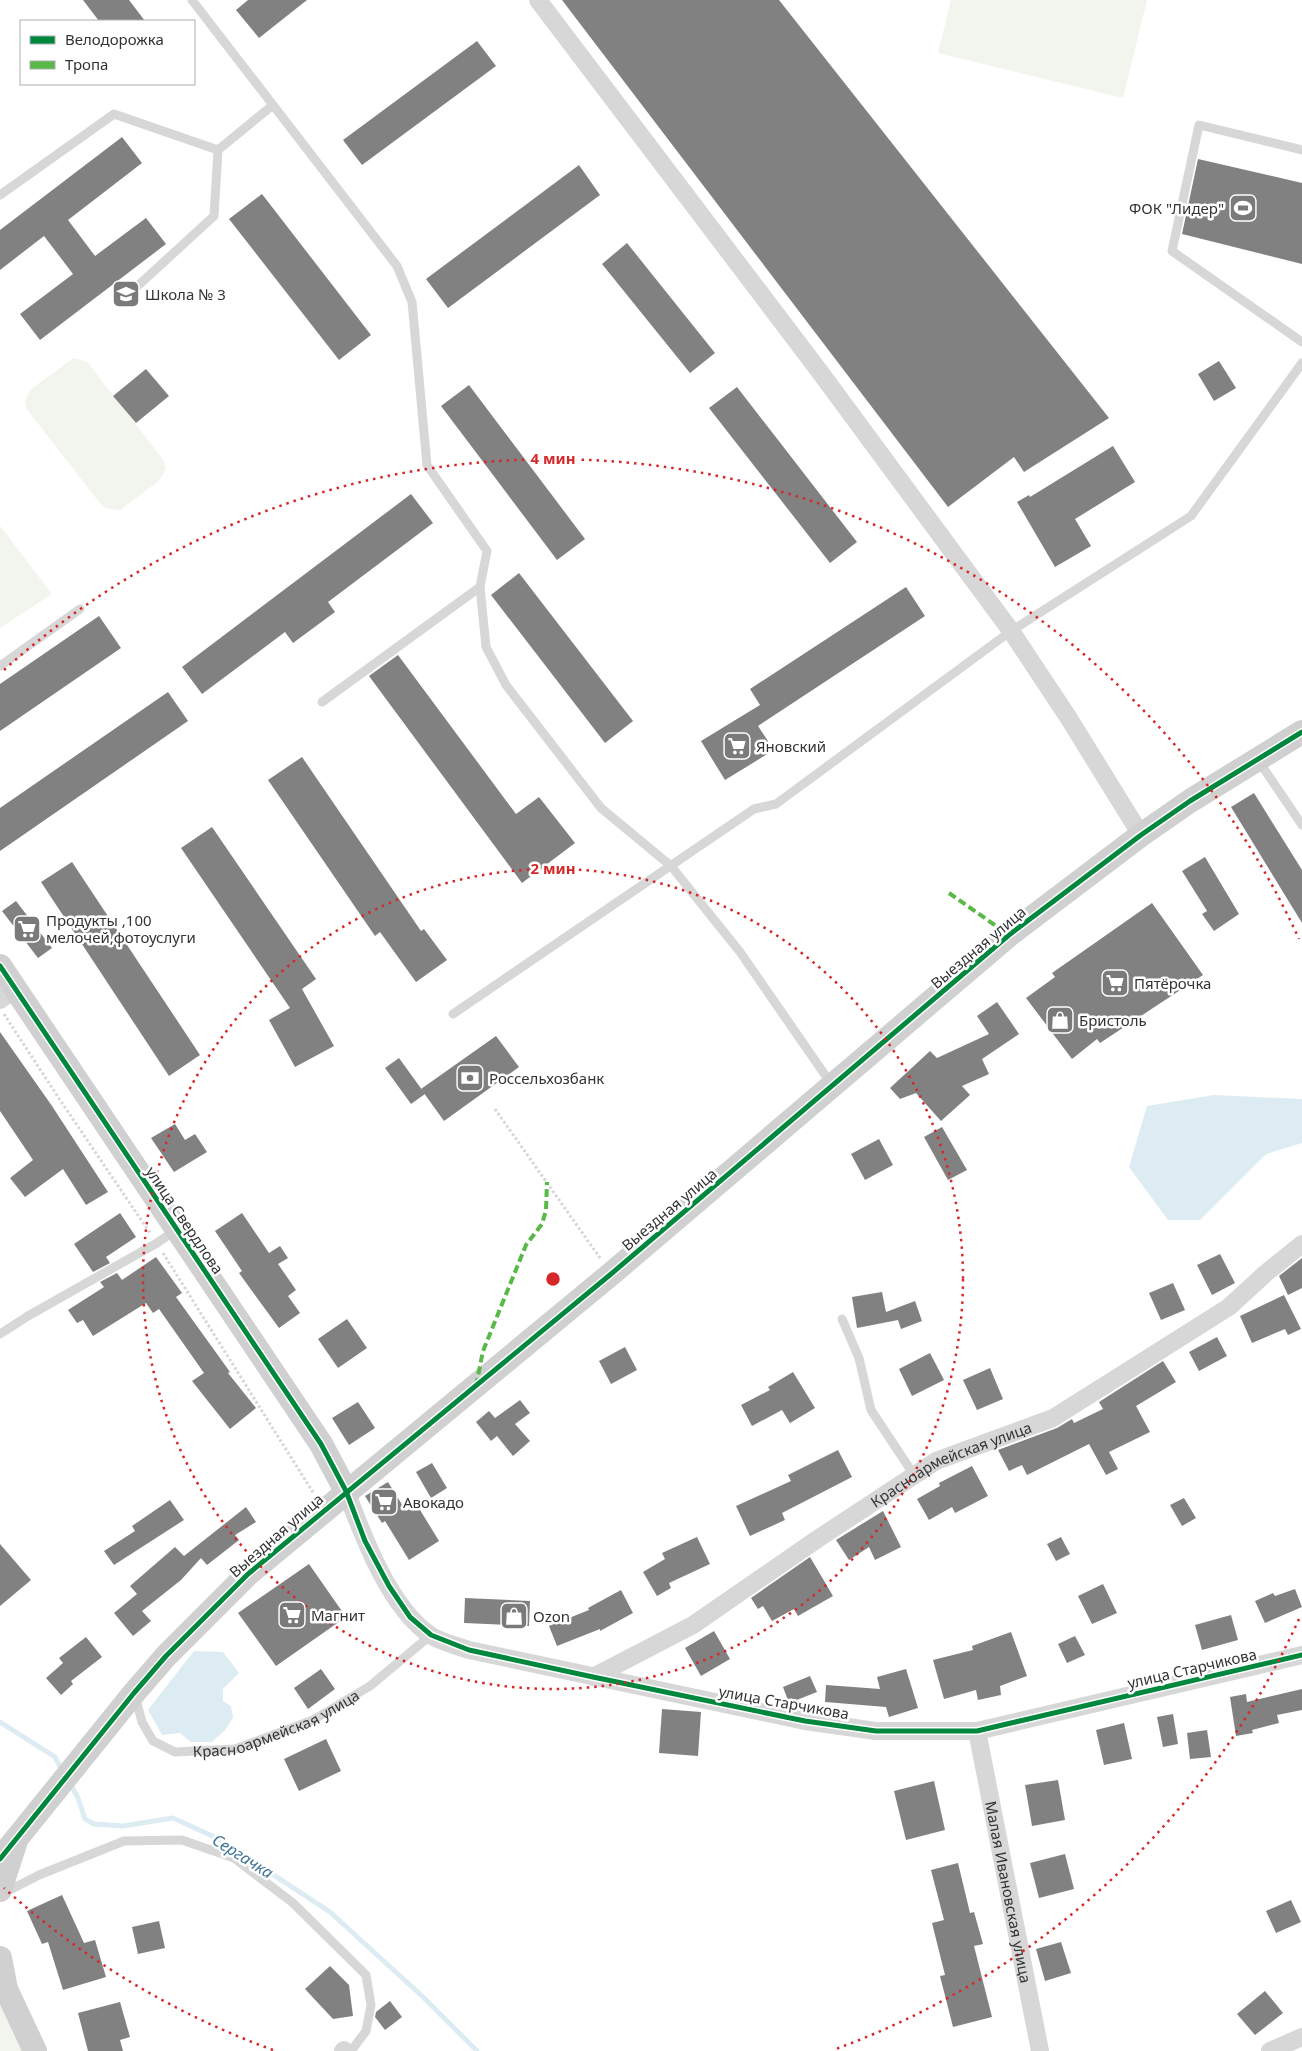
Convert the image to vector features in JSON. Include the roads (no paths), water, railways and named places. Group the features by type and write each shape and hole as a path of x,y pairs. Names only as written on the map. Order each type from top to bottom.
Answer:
{"street":[{"path":"538,0 820,372 1011,631 1068,716 1140,836"},
{"name":"Выездная улица","path":"0,1859 166,1656 248,1574 346,1490 611,1274 1009,936 1140,836 1190,802 1302,732"},
{"name":"улица Свердлова","path":"0,966 8,994 176,1229 321,1444 346,1490"},
{"name":"Красноармейская улица","path":"594,1677 693,1625 816,1540 936,1461 1053,1418 1229,1306 1266,1272 1302,1244"},
{"name":"улица Старчикова","path":"346,1490 365,1541 389,1586 410,1617 431,1635 470,1650 823,1723 876,1731 976,1731 1302,1655"},
{"name":"Малая Ивановская улица","path":"976,1731 1040,2051"},
{"path":"0,1890 16,1840"},
{"path":"0,1958 3,1986 35,2051"},
{"path":"1270,2051 1302,2037"}],"lane":[{"path":"192,0 397,266 412,302 427,465 487,551 480,587 486,647 506,685 601,808 671,866 740,952 833,1086"},
{"path":"130,294 214,216 218,150 273,106"},
{"path":"0,195 114,114 218,150"},
{"path":"1302,150 1199,125 1172,251 1302,342"},
{"path":"453,1014 754,809 776,804 1011,631 1191,516 1302,363"},
{"path":"322,702 480,587"},
{"path":"0,666 80,609"},
{"path":"1258,759 1302,825"},
{"path":"0,1334 28,1316 157,1243 176,1229"},
{"path":"842,1319 859,1358 870,1410 914,1475"},
{"name":"Красноармейская улица","path":"134,1693 142,1722 153,1741 175,1752 234,1749 313,1720 370,1686 431,1635"},
{"path":"0,1896 39,1875 124,1841 182,1840 234,1858 293,1903 366,1975 371,2004 366,2031 346,2051"}],"waterway":[{"name":"Сергачка","path":"0,1722 55,1757 63,1772"},
{"name":"Сергачка","path":"70,1783 78,1798 85,1819 94,1824 123,1826 173,1818 219,1839 330,1912 422,1996 477,2051"}],"place":[{"name":"ФОК \"Лидер\"","path":"1243,208"},
{"name":"Школа № 3","path":"126,294"},
{"name":"Яновский","path":"737,746"},
{"name":"Продукты ,100 мелочей,фотоуслуги","path":"27,929"},
{"name":"Пятёрочка","path":"1115,983"},
{"name":"Бристоль","path":"1060,1020"},
{"name":"Россельхозбанк","path":"470,1078"},
{"name":"Авокадо","path":"384,1502"},
{"name":"Магнит","path":"292,1615"},
{"name":"Ozon","path":"514,1616"}]}
